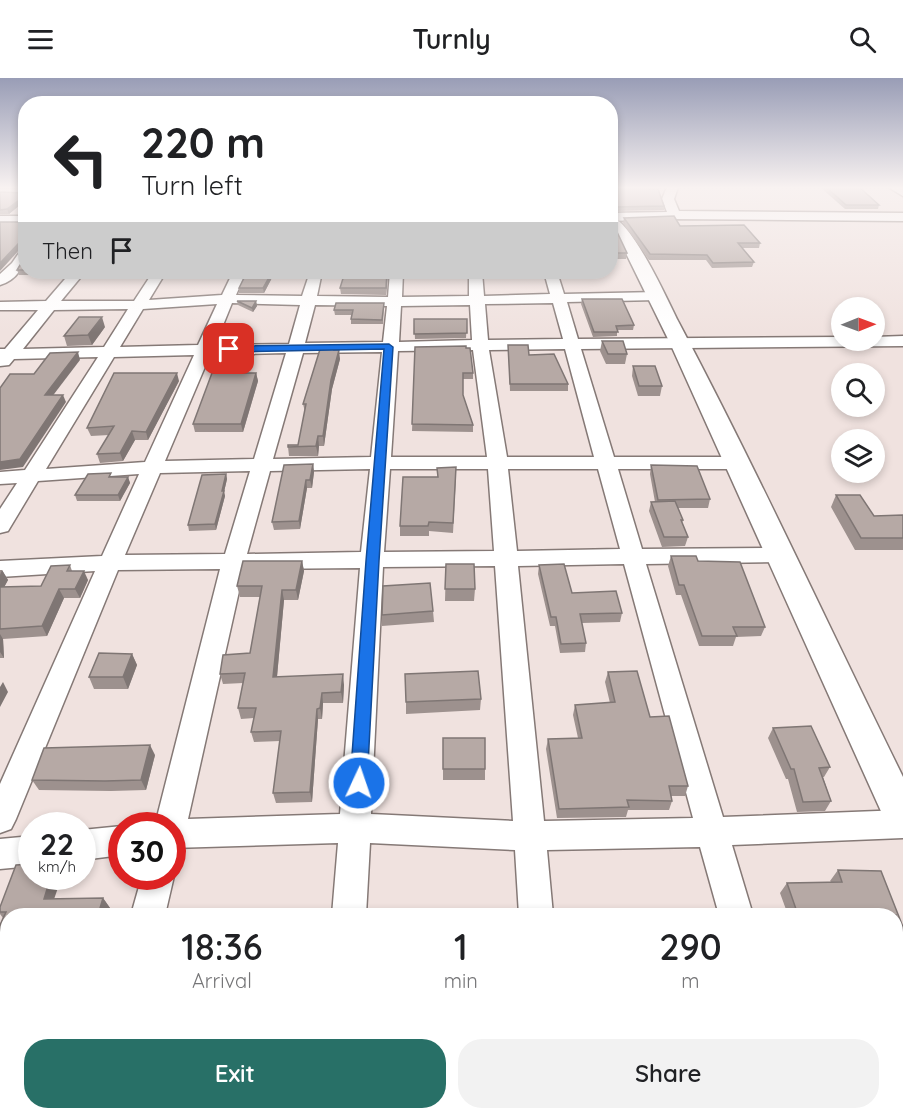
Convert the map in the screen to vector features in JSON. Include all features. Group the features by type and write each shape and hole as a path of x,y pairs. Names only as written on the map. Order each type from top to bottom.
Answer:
{"street":[{"path":"626,236 680,343 903,818"},
{"path":"0,281 18,265"},
{"path":"3,358 72,279"},
{"path":"0,526 155,279"},
{"path":"0,819 236,279"},
{"path":"174,812 234,561 314,279"},
{"path":"350,908 372,561 397,279"},
{"path":"476,279 480,345 498,464 535,908"},
{"path":"553,279 635,557 734,908"},
{"path":"0,306 138,305 228,299 396,302 477,298 657,296"},
{"path":"3,358 206,349 903,341"},
{"path":"0,478 153,467 261,467 381,463 737,463"},
{"path":"0,569 110,563 779,555"},
{"path":"186,834 356,828 528,836 711,832 903,824"},
{"path":"0,854 18,852"},
{"path":"150,908 154,890"}],"building":[{"path":"0,236 18,236 18,244 0,263"},
{"path":"618,236 619,236 627,253 618,253"},
{"path":"637,236 753,236 760,243 738,243 754,262 713,263 707,255 650,254"},
{"path":"244,279 268,279 263,288 239,288"},
{"path":"343,279 387,279 386,288 340,288"},
{"path":"582,299 622,299 634,325 616,326 618,332 594,332"},
{"path":"237,301 256,301 252,308"},
{"path":"336,303 384,303 382,320 351,319 353,310 334,310"},
{"path":"79,317 102,317 88,335 64,336"},
{"path":"414,319 467,319 467,333 414,334"},
{"path":"602,341 623,341 627,354 608,354"},
{"path":"508,345 528,345 529,355 554,354 568,384 510,384"},
{"path":"321,346 335,346 334,350 339,350 331,380 323,436 318,436 316,446 288,447 288,445 298,445 306,404 303,404"},
{"path":"466,346 470,348 473,373 463,373 463,395 473,425 412,424 415,347"},
{"path":"78,352 45,395 63,395 20,459 0,462 0,388 10,374 34,374 50,353"},
{"path":"633,366 655,366 662,386 639,386"},
{"path":"114,373 177,373 146,432 132,431 120,453 97,454 114,426 87,428"},
{"path":"212,373 256,373 241,424 193,424"},
{"path":"313,464 310,480 306,480 299,521 272,522 284,465"},
{"path":"651,465 697,466 710,499 658,500"},
{"path":"456,467 453,523 429,522 428,526 400,526 403,477 438,477 437,468"},
{"path":"111,473 109,477 128,477 118,495 75,495 88,474"},
{"path":"226,474 215,524 188,525 202,475"},
{"path":"836,495 860,495 874,516 903,515 903,538 861,538"},
{"path":"675,501 688,537 664,537 651,502"},
{"path":"671,556 696,556 698,561 740,562 765,627 733,627 737,636 702,636 684,585 679,585"},
{"path":"243,561 302,561 296,590 282,590 273,677 343,674 341,692 322,693 320,708 317,709 310,792 273,793 281,731 251,732 256,708 238,708 245,673 220,674 223,655 250,653 262,586 237,586"},
{"path":"446,564 474,564 475,589 445,589"},
{"path":"564,564 572,593 616,591 622,613 580,614 586,643 561,644 556,617 551,617 539,565"},
{"path":"70,565 67,571 84,571 75,589 59,589 42,626 0,629 0,587 41,586 51,566"},
{"path":"430,583 433,611 382,615 383,586"},
{"path":"99,653 132,654 123,677 89,677"},
{"path":"478,671 481,699 406,702 405,674"},
{"path":"637,671 650,717 669,716 688,786 669,786 672,801 627,800 629,807 559,809 548,739 582,738 575,705 615,702 608,672"},
{"path":"811,726 830,767 819,768 831,801 803,802 794,769 791,769 773,728"},
{"path":"443,738 485,738 485,769 443,769"},
{"path":"150,745 141,780 32,780 44,748"},
{"path":"16,865 18,865 18,890 47,890 44,899 103,898 100,908 0,907"},
{"path":"838,870 881,871 896,908 796,908 787,883 842,882"}],"route":[{"path":"229,349 389,347 372,561 359,783"}]}
